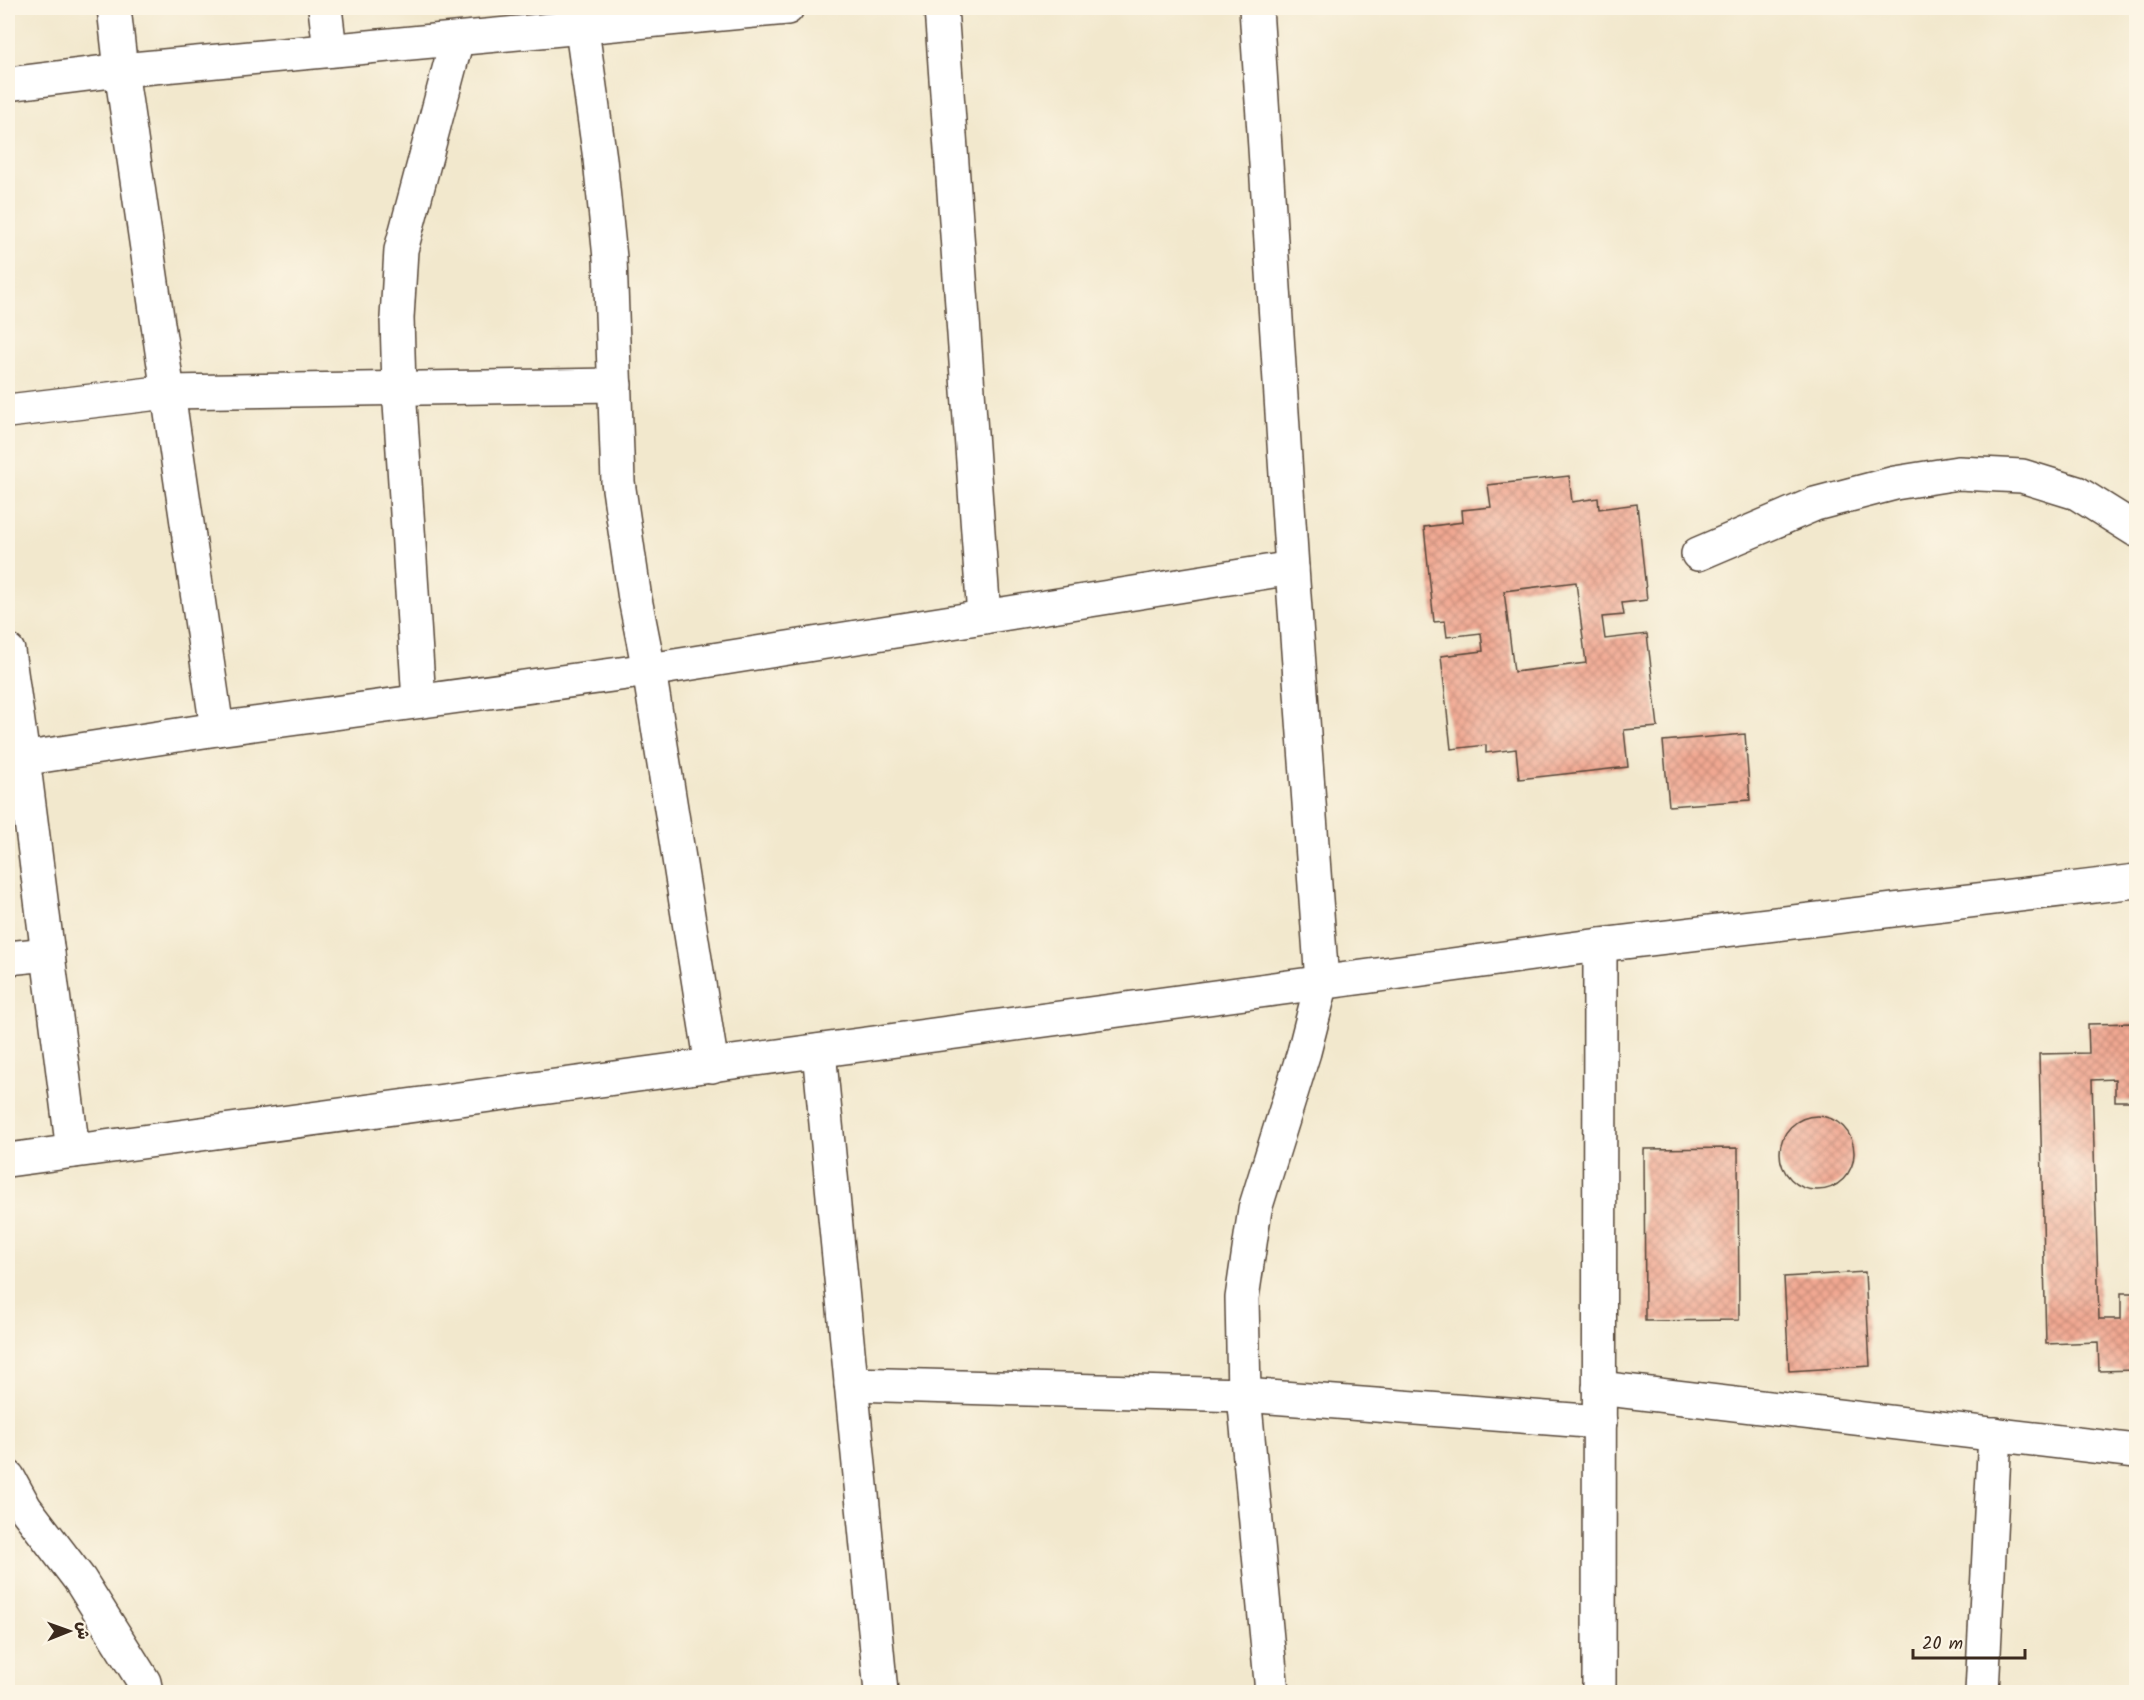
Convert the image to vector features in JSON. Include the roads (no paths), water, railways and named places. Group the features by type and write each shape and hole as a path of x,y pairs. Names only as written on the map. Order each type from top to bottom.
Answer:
{"street":[{"path":"114,8 216,729"},
{"path":"325,8 330,50"},
{"path":"8,84 121,70 457,39 581,18 787,8"},
{"path":"941,8 984,617"},
{"path":"1256,8 1292,568 1322,982 1304,1052 1255,1209 1242,1298 1244,1395 1272,1692"},
{"path":"581,18 610,258 618,482 635,599 649,670 712,1066"},
{"path":"419,701 399,388 397,318 401,250 457,39"},
{"path":"8,411 167,392 615,385"},
{"path":"1698,554 1815,504 1895,483 1958,473 2022,476 2077,493 2136,530"},
{"path":"15,759 649,670 1292,568"},
{"path":"8,651 15,759 48,954 73,1151"},
{"path":"8,1160 1600,945 2136,881"},
{"path":"1599,1692 1600,945"},
{"path":"8,958 48,954"},
{"path":"819,1051 881,1692"},
{"path":"851,1384 1244,1395 1599,1422"},
{"path":"1599,1388 2136,1451"},
{"path":"1982,1692 1995,1434"},
{"path":"8,1478 24,1508 80,1580 144,1682 146,1692"}]}
